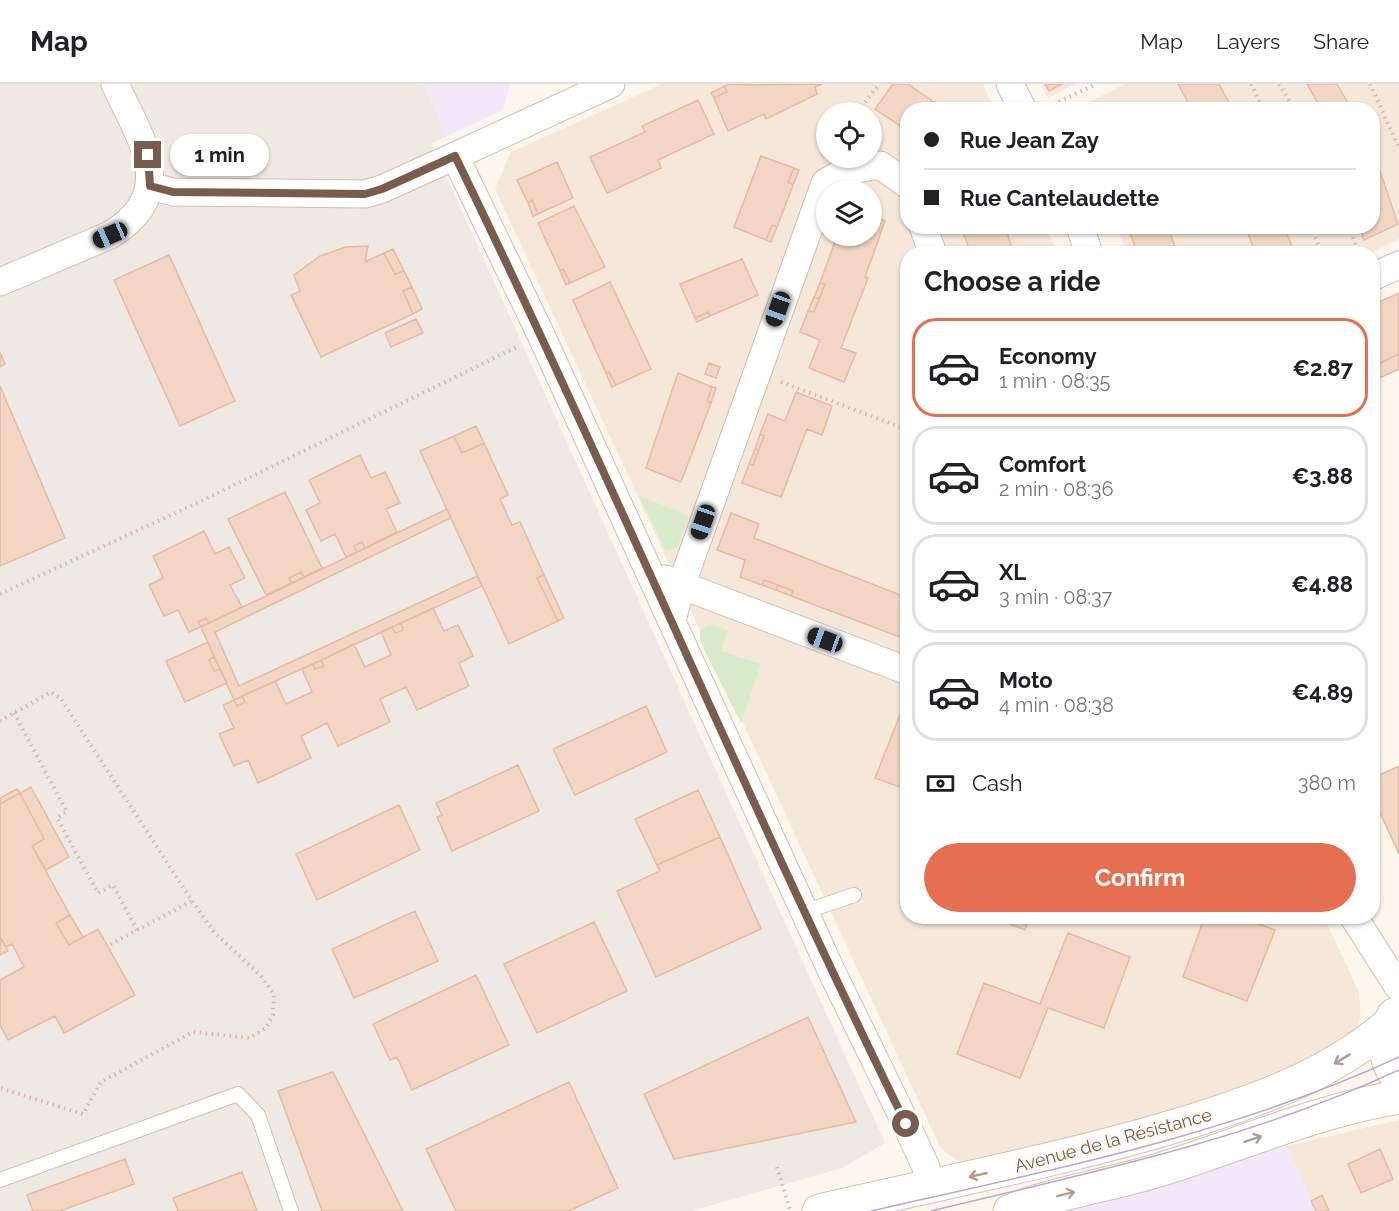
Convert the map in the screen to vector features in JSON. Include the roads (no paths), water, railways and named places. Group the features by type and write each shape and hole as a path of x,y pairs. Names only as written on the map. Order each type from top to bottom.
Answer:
{"street":[{"path":"0,282 126,225 146,201 150,186 148,155 115,84"},
{"path":"150,186 173,192 365,194 382,189 611,84"},
{"path":"1010,84 1019,102"},
{"path":"455,156 541,335 804,912 926,1167 929,1185"},
{"path":"672,621 681,586 755,372 825,183 845,171 880,165 900,179"},
{"path":"1380,273 1399,265"},
{"path":"650,572 681,586 900,668"},
{"path":"1358,924 1399,988"},
{"path":"1394,1016 1386,1049 1389,1062 1399,1079"},
{"name":"Avenue de la Résistance","path":"819,1211 1123,1142 1260,1100 1339,1062 1394,1016"},
{"name":"Avenue de la Résistance","path":"1027,1208 1157,1170 1359,1106 1399,1097"}],"lane":[{"path":"804,912 854,895"},
{"path":"0,1180 238,1094 258,1115 291,1211"}],"tram line":[{"path":"871,1211 1072,1165 1205,1129 1271,1108 1399,1057"},
{"path":"931,1211 1110,1168 1228,1135 1286,1116 1399,1070"}]}
